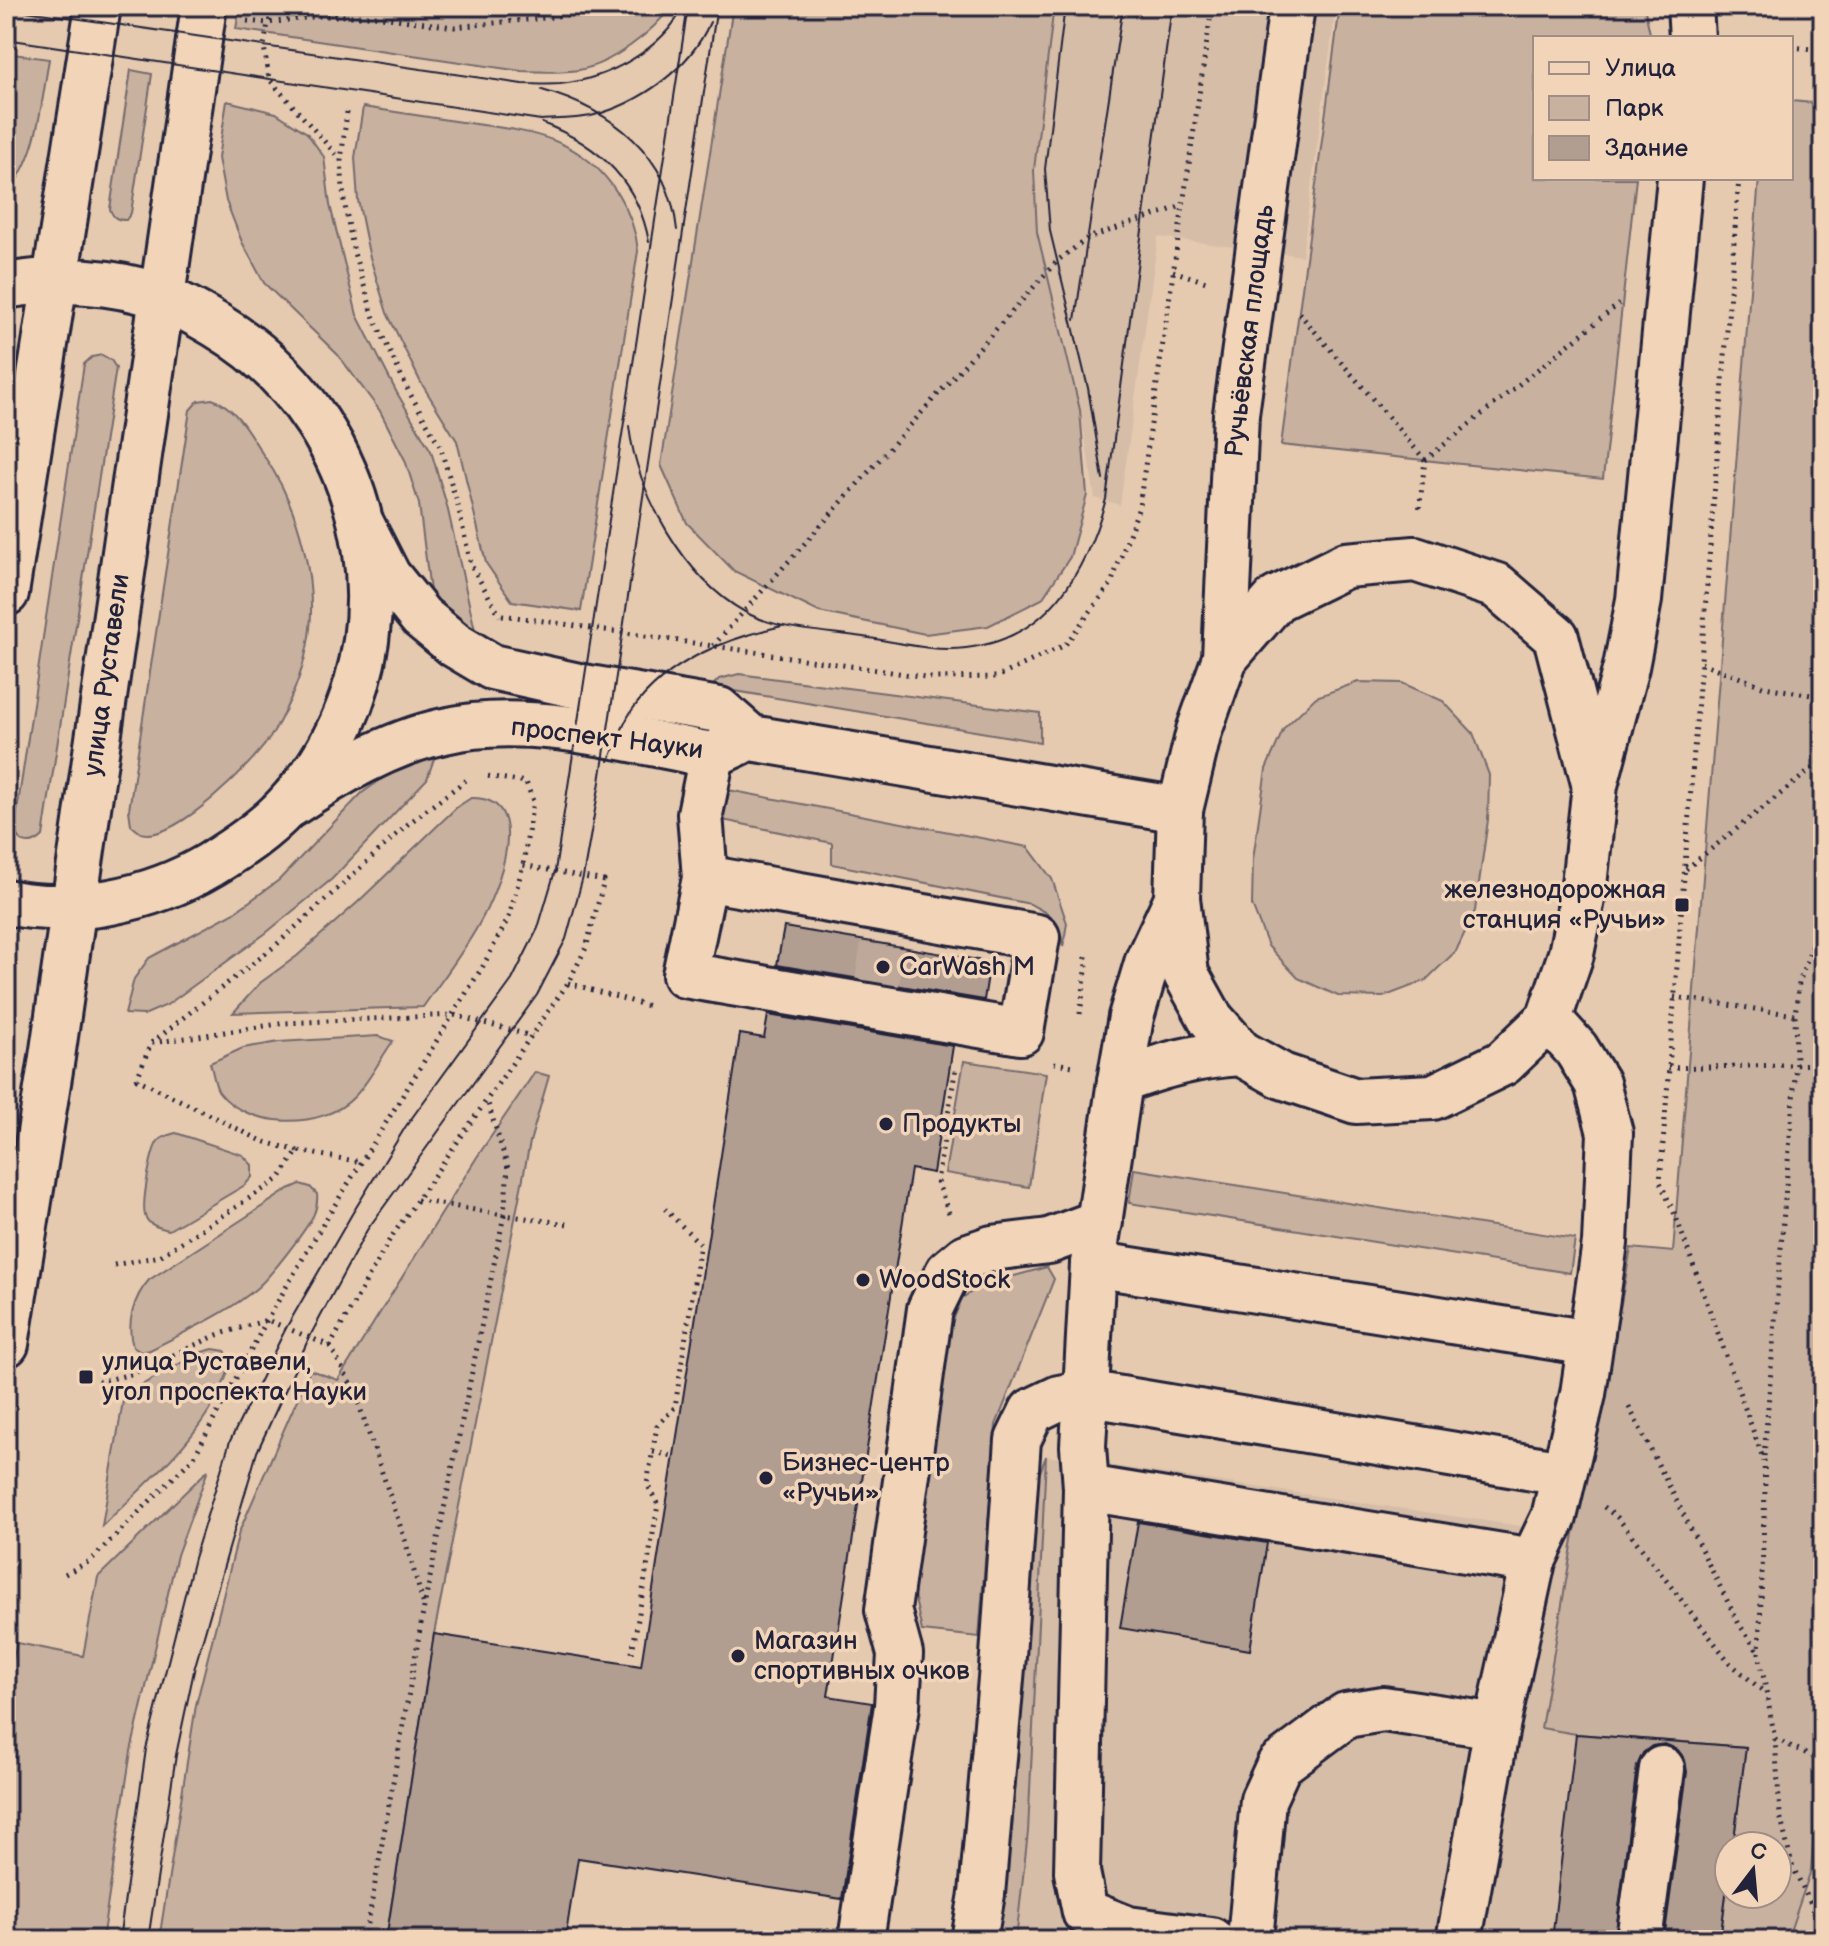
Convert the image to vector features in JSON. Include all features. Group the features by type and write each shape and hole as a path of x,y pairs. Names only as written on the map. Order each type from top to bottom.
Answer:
{"main road":[{"path":"6,593 98,6"},
{"name":"Ручьёвская площадь","path":"1292,6 1236,414 1225,658 1199,731 1180,810 1177,898 1186,974 1211,1019 1241,1053 1282,1076 1356,1101 1433,1097 1503,1063 1549,1019 1571,954 1583,894 1595,785 1626,667 1639,600 1680,180"},
{"path":"1690,6 1692,36"},
{"name":"улица Руставели","path":"6,1344 74,906 203,12"},
{"name":"проспект Науки","path":"6,286 56,281 112,287 162,298 236,337 293,389 317,419 336,453 362,525 370,575 368,626 359,675 342,723 318,767 287,807"},
{"name":"проспект Науки","path":"6,902 74,906 133,897 190,877 242,846 287,807 332,777 403,745 444,731 504,725 543,727 712,755 751,738 719,710 583,687 492,667 455,645 421,617 388,576 362,525"},
{"name":"Ручьёвская площадь","path":"1225,658 1276,599 1346,565 1415,559 1497,586 1556,637 1595,785"},
{"path":"751,738 1180,810"},
{"path":"705,878 886,927 1037,937 1021,1032 875,998 685,975 705,878 700,814 712,755"},
{"path":"1177,898 1148,960 1131,1017 1096,1243 1083,1446 1086,1488 1077,1872 1085,1912 1128,1929 1211,1940"},
{"path":"1459,1940 1497,1726 1533,1561 1554,1517 1583,1394 1605,1243 1610,1133 1597,1083 1576,1049 1549,1019"},
{"path":"1120,1081 1190,1058 1241,1053"},
{"path":"861,1940 897,1706 900,1654 888,1610 930,1309 948,1272 966,1257 992,1248 1049,1241 1096,1243 1590,1343"},
{"path":"974,1940 982,1894 1002,1672 1018,1440 1032,1411 1059,1398 1085,1393 1563,1473"},
{"path":"1086,1488 1533,1561"},
{"path":"1250,1940 1263,1800 1279,1765 1346,1715 1383,1709 1497,1726"},
{"path":"1639,1940 1662,1769"}],"path":[{"path":"279,6 268,23 264,46 269,79 341,160"},
{"path":"203,12 268,23 319,16 374,16 454,27 545,18 616,6"},
{"path":"501,615 932,678 997,677 1065,645 1111,584 1139,507 1212,6"},
{"path":"1793,47 1823,50"},
{"path":"347,112 341,160 344,201 354,253 374,318 408,390 440,446 471,565 501,615 498,630"},
{"path":"1739,180 1660,1182 1676,1217 1764,1461"},
{"path":"713,647 1057,261 1088,238 1183,206"},
{"path":"1173,271 1298,312 1425,460"},
{"path":"1415,559 1425,460 1623,301 1670,283 1731,277"},
{"path":"1701,663 1765,687 1823,697"},
{"path":"1684,870 1823,760"},
{"path":"65,1574 90,1561 194,1457 267,1320 361,1162 454,1015 509,917 523,865 533,801 526,782 474,773 408,824 275,946 151,1043 137,1079 262,1141 361,1162"},
{"path":"330,1346 390,1239 568,983 586,948 604,881 523,865"},
{"path":"1820,1923 1792,1865 1783,1828 1775,1739 1759,1653 1764,1461 1796,1063 1795,1015 1799,983 1820,922 1823,887"},
{"path":"1674,997 1795,1015"},
{"path":"151,1043 285,1023 454,1015 532,1036"},
{"path":"956,1064 937,1181 966,1257"},
{"path":"1668,1068 1823,1064"},
{"path":"365,1940 424,1607 504,1215 508,1168 487,1100"},
{"path":"114,1265 160,1256 279,1179 298,1151"},
{"path":"417,1200 569,1224"},
{"path":"632,1653 658,1505 647,1484 657,1426 675,1407 700,1244 665,1209"},
{"path":"98,1382 132,1374 217,1335 267,1320 330,1346 354,1390 405,1540 424,1607"},
{"path":"1628,1405 1739,1624 1759,1653"},
{"path":"653,1452 673,1456"},
{"path":"1563,1473 1618,1518 1730,1663 1766,1693"},
{"path":"1775,1739 1823,1761"},
{"path":"1808,1940 1820,1923 1823,1893"}],"shaded area":[{"path":"1055,6 1336,6 1302,256 1158,237 1120,505 1095,498 1077,390 1038,234 1035,169"},
{"path":"1046,1456 1574,1534 1541,1728 1576,1734 1746,1747 1735,1830 1713,1830 1713,1910 1723,1910 1720,1940 1016,1940 1028,1832"},
{"path":"1823,1723 1823,1940 1787,1940 1811,1870"}],"green space":[{"path":"240,6 671,6 654,26 618,54 591,67 550,72 521,71 236,29"},
{"path":"733,6 1054,6 1034,170 1037,232 1080,410 1087,495 1070,557 1042,599 988,626 925,634 819,612 734,571 687,523 661,465"},
{"path":"1340,6 1644,6 1651,36 1533,36 1533,180 1636,180 1603,479 1281,445"},
{"path":"6,53 49,59 32,148 17,180 6,194"},
{"path":"131,70 152,74 131,213 123,220 114,216 110,209"},
{"path":"227,101 276,113 307,133 324,157 330,205 357,315 431,451 447,506 477,639 440,613 430,591 419,504 405,460 380,411 338,355 264,283 242,242 226,201 218,158"},
{"path":"1793,101 1823,104 1823,1723 1811,1870 1787,1940 1720,1940 1724,1910 1793,1910 1793,1830 1735,1830 1746,1747 1576,1734 1541,1728 1574,1534 1601,1413 1631,1248 1673,1252 1759,180 1793,180"},
{"path":"363,107 507,129 549,139 568,147 603,174 629,214 638,251 581,611 512,601 486,563 457,441 420,381 387,313 369,254 358,200 355,158"},
{"path":"102,355 111,360 116,368 43,836 27,843 14,831 84,364 92,357"},
{"path":"212,399 229,408 242,423 288,499 309,574 311,599 307,648 298,681 284,713 250,762 193,813 155,833 141,833 131,825 129,810 190,410 198,401"},
{"path":"739,674 1040,713 1040,742 711,687 719,679"},
{"path":"1358,682 1402,683 1443,701 1473,733 1489,775 1488,820 1475,911 1456,951 1425,981 1383,997 1338,996 1298,978 1268,946 1252,905 1253,859 1266,769 1284,728 1316,697"},
{"path":"436,753 427,779 332,879 266,933 167,1005 144,1015 125,1014 134,979 149,958 235,912 279,880 362,793 393,771"},
{"path":"723,789 1028,847 1052,879 1067,923 1063,947 1060,930 1054,920 1030,904 832,864 832,843 718,819"},
{"path":"471,798 491,802 502,812 507,829 502,870 479,924 423,1007 233,1013 260,983 297,956 457,807"},
{"path":"378,1036 393,1041 354,1097 340,1108 305,1120 266,1119 232,1104 217,1089 210,1063 243,1048 279,1042"},
{"path":"964,1061 1046,1073 1029,1187 945,1173"},
{"path":"535,1072 549,1076 530,1142 434,1634 386,1940 159,1940 196,1705 239,1532 310,1370 338,1380 477,1157"},
{"path":"176,1133 243,1155 252,1165 252,1177 245,1185 169,1230 148,1221 144,1203 155,1147 162,1138"},
{"path":"1134,1169 1575,1239 1570,1273 1129,1203"},
{"path":"300,1184 310,1187 317,1194 315,1213 289,1251 258,1287 220,1314 150,1350 141,1352 133,1347 130,1329 132,1312 149,1280"},
{"path":"1047,1267 1054,1279 996,1425 979,1637 922,1631 913,1590 946,1338 962,1298 985,1284"},
{"path":"213,1349 225,1351 232,1360 210,1409 160,1471 102,1526 124,1395 199,1353"},
{"path":"1046,1456 1028,1832 1016,1940 997,1940 1012,1830 1039,1475"},
{"path":"208,1470 177,1555 131,1751 102,1940 6,1940 6,1686 17,1643 83,1656 98,1577"}],"building":[{"name":"CarWash M","path":"784,927 990,962 984,1000 777,965"},
{"name":"Бизнес-центр «Ручьи»","path":"768,1015 953,1046 933,1173 911,1169 828,1696 872,1703 842,1899 578,1858 565,1940 386,1940 434,1634 641,1666 740,1034 764,1038"},
{"path":"1138,1522 1267,1543 1250,1650 1120,1628"},
{"path":"1576,1734 1746,1747 1735,1830 1713,1830 1713,1910 1724,1910 1720,1940 1664,1940 1687,1772 1685,1760 1678,1750 1665,1744 1652,1746 1643,1753 1637,1766 1615,1940 1552,1940"}],"tunnel":[{"path":"876,989 883,944"}],"tram line":[{"path":"6,8 522,84 560,84 597,76 632,60 662,36 684,6"},
{"path":"119,1940 146,1749 194,1558 230,1441 286,1328 352,1214 406,1126 512,980 538,928 555,871 688,6"},
{"path":"148,1940 176,1755 195,1666 257,1452 309,1338 367,1230 537,995 566,939 583,877 600,782 717,6"},
{"path":"1065,6 1045,169 1050,231 1088,388 1103,479"},
{"path":"1075,320 1123,6"},
{"path":"629,426 642,478 667,531 703,578 723,597 758,618 802,629 927,648 953,649 995,642 1020,631 1041,616 1060,597 1075,575 1098,526 1106,499 1172,6"},
{"path":"6,39 541,120 591,116 627,103 676,69 690,55 710,22"},
{"path":"542,90 592,110 633,139 662,179 672,203 677,230"},
{"path":"542,123 581,142 612,168 636,201 649,242"},
{"path":"609,761 632,710 662,678 719,645 782,626"}],"place":[{"name":"железнодорожная станция «Ручьи»","path":"1682,905"},
{"name":"CarWash M","path":"883,967"},
{"name":"Продукты","path":"886,1124"},
{"name":"WoodStock","path":"863,1280"},
{"name":"улица Руставели, угол проспекта Науки","path":"86,1377"},
{"name":"Бизнес-центр «Ручьи»","path":"766,1478"},
{"name":"Магазин спортивных очков","path":"738,1656"}]}
